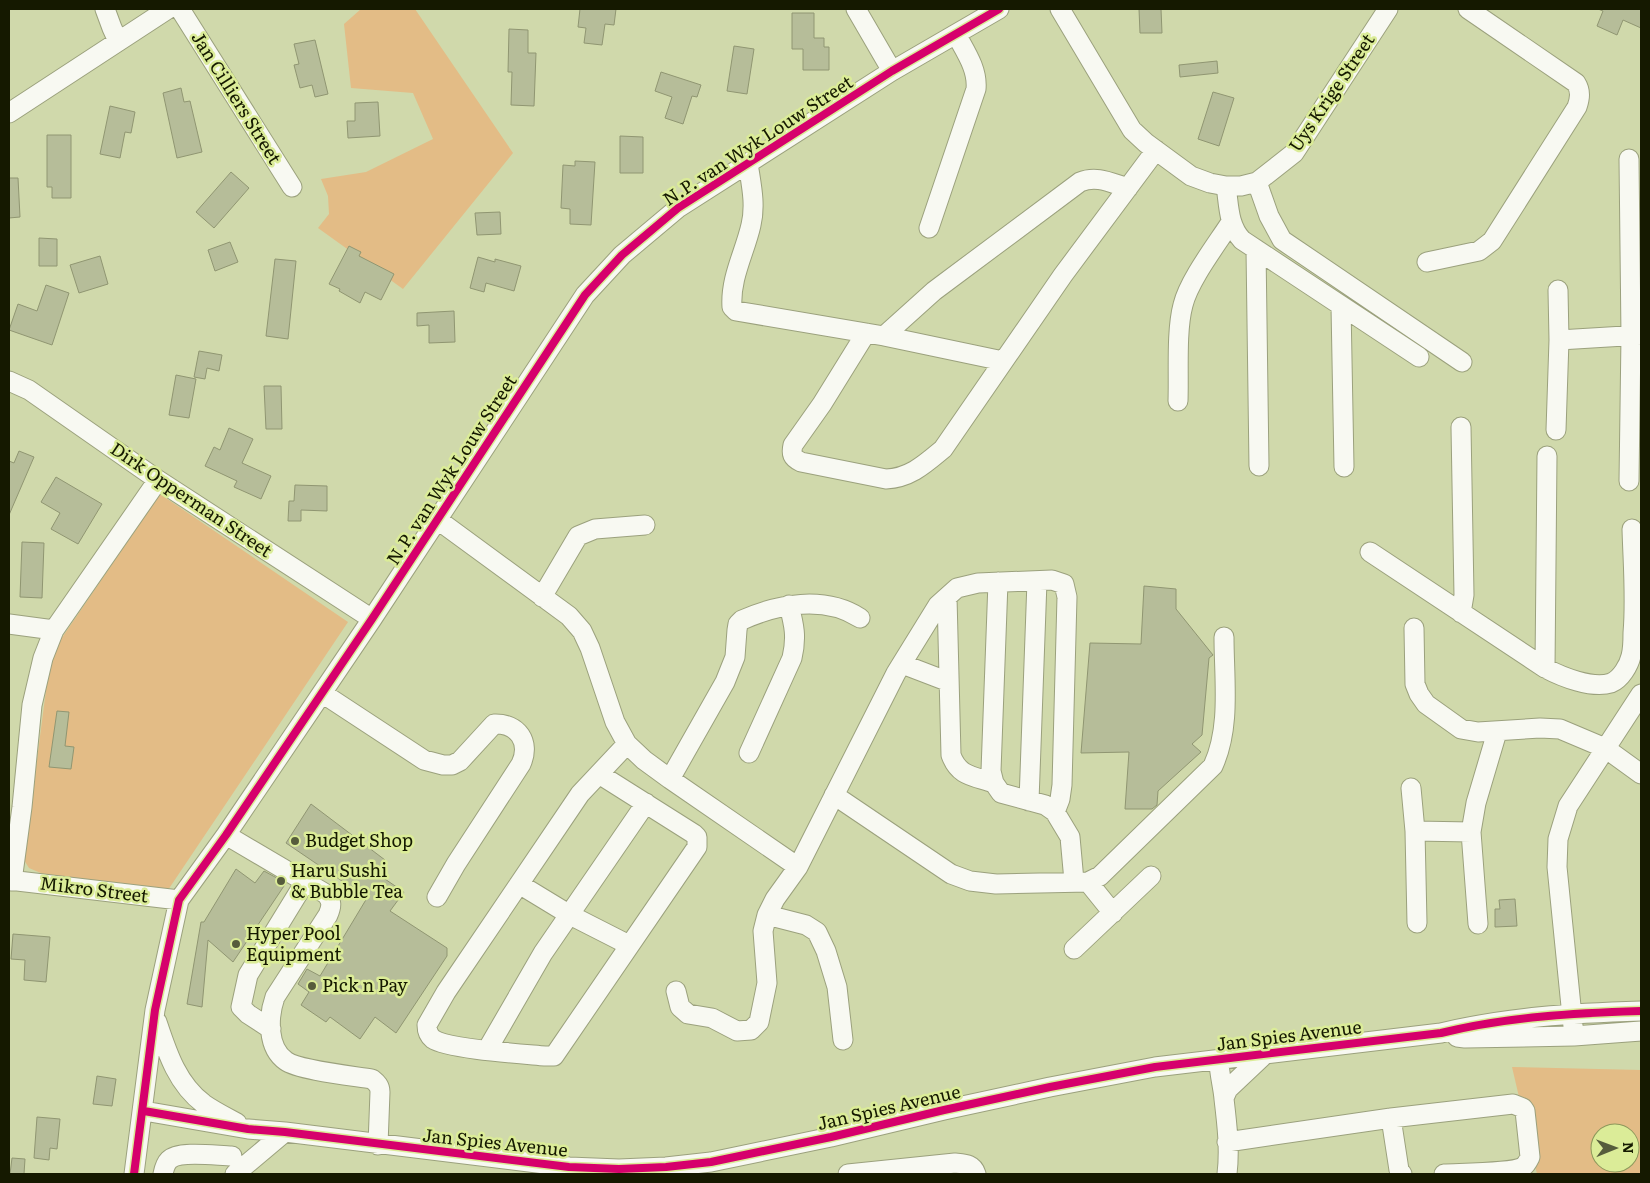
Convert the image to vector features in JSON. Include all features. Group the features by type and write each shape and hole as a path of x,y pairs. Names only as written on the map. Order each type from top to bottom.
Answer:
{"street":[{"path":"105,9 118,41"},
{"path":"9,112 168,9"},
{"name":"Jan Cilliers Street","path":"180,9 292,187"},
{"path":"856,9 892,71"},
{"name":"N.P. van Wyk Louw Street","path":"134,1174 156,1010 178,900 226,834 372,619 585,295 622,255 678,208 892,71 999,9"},
{"name":"Uys Krige Street","path":"1060,9 1132,130 1192,176 1210,183 1226,186 1241,186 1257,182 1294,153 1388,9"},
{"path":"1427,262 1479,251 1492,241 1577,107 1579,99 1579,88 1576,83 1468,9"},
{"path":"929,228 976,89 974,71 956,34"},
{"path":"1128,188 1100,179 1087,179 1080,182 875,335 793,445 791,453 793,457 798,461 886,479 904,476 916,471 943,449 1063,275 1128,188 1156,150"},
{"path":"1629,159 1636,335 1629,481"},
{"path":"748,163 753,193 751,224 733,285 732,307 736,311 875,335 1003,361"},
{"path":"1257,182 1269,216 1282,240 1462,362"},
{"path":"1226,186 1231,222 1234,232 1238,236 1256,250 1419,357"},
{"path":"1178,401 1180,318 1183,304 1188,291 1231,222"},
{"path":"1256,250 1259,466"},
{"path":"1556,430 1559,340 1558,290"},
{"path":"1342,306 1344,467"},
{"path":"1559,340 1636,335"},
{"name":"Dirk Opperman Street","path":"9,381 29,390 158,480 372,619"},
{"path":"1461,427 1464,594 1461,613"},
{"path":"1545,668 1547,456"},
{"path":"11,881 22,807 32,705 43,658 54,630 158,480"},
{"path":"438,520 569,616 582,631 590,648 615,722 627,744 644,760 670,779 798,867"},
{"path":"542,596 578,536 595,529 645,525"},
{"path":"1370,552 1545,668 1565,678 1584,682 1611,682 1618,678 1626,668 1632,655 1638,622 1632,529"},
{"path":"676,991 680,1007 688,1014 712,1018 737,1031 751,1030 759,1022 767,983 763,931 767,914 775,899 798,867 902,664 938,605 957,588 978,583 998,582 1052,580 1064,584 1068,598 1062,785 1060,799 1055,812"},
{"path":"1028,801 1037,581"},
{"path":"998,582 991,771 994,783 1001,793 1045,805 1055,812 1070,837 1081,881 1113,913"},
{"path":"947,597 951,755 955,766 960,771 994,783"},
{"path":"670,779 725,682 735,657 738,624 742,620 789,605 821,604 852,613 860,618"},
{"path":"749,754 792,658 795,636 789,605"},
{"path":"9,624 54,630"},
{"path":"1414,628 1415,684 1426,704 1461,729 1478,732 1540,728 1560,729 1604,748 1641,774"},
{"path":"834,795 952,874 970,881 996,884 1066,883 1100,876 1213,766 1220,752 1224,729 1224,637"},
{"path":"902,664 949,682"},
{"path":"322,693 424,760 443,765 452,765 460,762 494,724 500,723 508,726 523,738 526,752 521,764 456,864 437,897"},
{"path":"1574,1036 1557,867 1558,839 1568,806 1604,748 1641,694"},
{"path":"1478,924 1471,832 1476,803 1497,732"},
{"path":"599,774 694,834 698,842 697,846 554,1056 487,1050 434,1040 430,1036 427,1025 446,992 580,794 627,744"},
{"path":"1411,788 1417,923"},
{"path":"487,1050 543,954 646,803"},
{"path":"1414,831 1471,832"},
{"path":"226,834 326,894 331,901 332,905 328,915 275,997 270,1010 273,1043 278,1054 287,1062 299,1067 372,1079 376,1082 380,1092 378,1145"},
{"path":"1074,950 1151,876"},
{"name":"Mikro Street","path":"11,881 178,900"},
{"path":"271,1029 248,1014 241,1007 243,993 248,975 305,882"},
{"path":"519,884 570,915 629,945"},
{"path":"767,914 806,925 817,932 826,951 837,987 843,1040"},
{"path":"156,1010 156,1018 167,1053 176,1072 188,1089 204,1104 248,1129"},
{"name":"Jan Spies Avenue","path":"143,1116 569,1167 712,1168 944,1110 1050,1087 1155,1068 1441,1033 1468,1026 1573,1014 1641,1011"},
{"name":"Jan Spies Avenue","path":"1441,1033 1465,1038 1574,1036 1641,1031"},
{"name":"Jan Spies Avenue","path":"1224,1098 1228,1089 1263,1056"},
{"path":"1219,1060 1219,1074 1224,1098 1228,1155 1227,1174"},
{"path":"1227,1142 1391,1118 1513,1104 1523,1108 1525,1111 1530,1157 1528,1163 1517,1169 1506,1171 1444,1174"},
{"path":"1391,1118 1399,1170 1402,1174"},
{"path":"229,1126 234,1168"},
{"path":"163,1174 164,1167 170,1159 179,1155 234,1168 285,1132"},
{"path":"848,1174 893,1172 955,1163 970,1165 974,1168 976,1174"}],"shaded area":[{"path":"361,9 415,9 513,153 403,289 318,228 329,214 328,196 321,179 366,172 433,139 413,93 351,88 344,24"},
{"path":"160,494 348,622 166,893 43,874 29,868 24,860 49,667 61,639"},
{"path":"1512,1067 1641,1070 1641,1174 1537,1174"}],"building":[{"path":"580,9 616,9 614,25 605,24 602,45 584,43 586,28 578,27"},
{"path":"1139,9 1161,9 1162,33 1140,33"},
{"path":"1598,9 1641,9 1641,28 1623,20 1617,35 1597,26 1603,11"},
{"path":"792,13 814,13 814,38 824,38 824,47 829,47 829,70 803,70 803,49 792,49"},
{"path":"509,29 528,30 528,53 536,53 534,106 511,105 512,72 508,72"},
{"path":"315,40 328,94 315,97 312,85 300,88 294,65 299,64 294,44"},
{"path":"734,46 754,49 747,94 727,91"},
{"path":"1217,61 1218,73 1180,77 1179,65"},
{"path":"661,72 701,85 697,97 692,96 683,124 665,118 672,97 655,91"},
{"path":"181,88 184,102 190,101 202,152 177,158 163,93"},
{"path":"1213,92 1234,98 1219,146 1198,139"},
{"path":"378,102 380,136 348,138 347,121 355,121 355,103"},
{"path":"110,106 135,112 131,133 125,132 120,158 100,154"},
{"path":"47,135 71,135 71,198 52,198 52,187 47,187"},
{"path":"620,136 643,137 643,173 620,173"},
{"path":"575,161 595,162 591,225 570,224 570,209 561,208 563,165 575,166"},
{"path":"231,172 249,188 214,228 196,212"},
{"path":"9,178 18,178 20,217 9,218"},
{"path":"500,212 501,234 477,235 475,213"},
{"path":"39,238 57,239 57,266 39,266"},
{"path":"230,242 238,262 215,271 208,250"},
{"path":"349,246 361,252 359,256 394,274 381,300 365,292 360,303 329,284"},
{"path":"100,256 108,284 79,293 70,265"},
{"path":"478,257 495,262 495,259 521,266 514,291 486,283 484,292 470,288"},
{"path":"275,259 296,261 288,339 266,336"},
{"path":"46,285 69,293 52,345 9,330 18,304 37,311"},
{"path":"454,311 455,342 429,343 429,325 417,326 417,313"},
{"path":"199,351 222,355 219,371 207,368 205,379 194,377"},
{"path":"176,375 196,379 189,418 169,415"},
{"path":"264,386 281,386 282,429 266,429"},
{"path":"229,428 253,439 242,463 271,476 261,499 234,487 237,481 205,466 214,447 220,450"},
{"path":"19,451 34,457 9,515 9,461 14,463"},
{"path":"56,477 102,504 78,544 51,529 60,513 41,502"},
{"path":"295,485 327,486 327,511 301,510 301,521 288,521 289,501 294,501"},
{"path":"22,542 44,543 42,598 20,597"},
{"path":"1144,586 1176,589 1176,609 1213,655 1209,658 1202,735 1192,744 1201,752 1158,791 1157,805 1152,809 1125,809 1129,752 1081,753 1090,643 1141,644"},
{"path":"57,711 69,712 65,746 74,747 71,769 49,767"},
{"path":"311,804 385,860 379,875 404,892 390,911 447,948 447,956 396,1033 375,1017 360,1039 330,1017 326,1022 301,1005 309,992 298,984 307,969 320,976 367,898 286,843"},
{"path":"236,869 255,883 264,871 286,883 233,962 208,940 202,1007 187,1004 201,922 204,922"},
{"path":"1515,899 1517,926 1495,927 1495,909 1500,909 1499,900"},
{"path":"13,934 50,937 46,982 24,980 25,960 11,959"},
{"path":"97,1076 116,1079 112,1106 93,1104"},
{"path":"37,1117 60,1119 57,1149 50,1148 49,1160 34,1158"},
{"path":"12,1158 25,1159 24,1174 10,1174"}],"cycle path":[{"path":"134,1174 155,1010 179,900 226,835 372,619 585,295 622,255 678,208 892,71 999,9"},
{"path":"144,1111 248,1129 569,1167 619,1169 666,1167 711,1162 831,1137 1050,1087 1155,1067 1441,1033 1515,1020 1591,1013 1641,1011"}],"place":[{"name":"Budget Shop","path":"295,841"},
{"name":"Haru Sushi & Bubble Tea","path":"281,881"},
{"name":"Hyper Pool Equipment","path":"236,944"},
{"name":"Pick n Pay","path":"312,986"}]}
